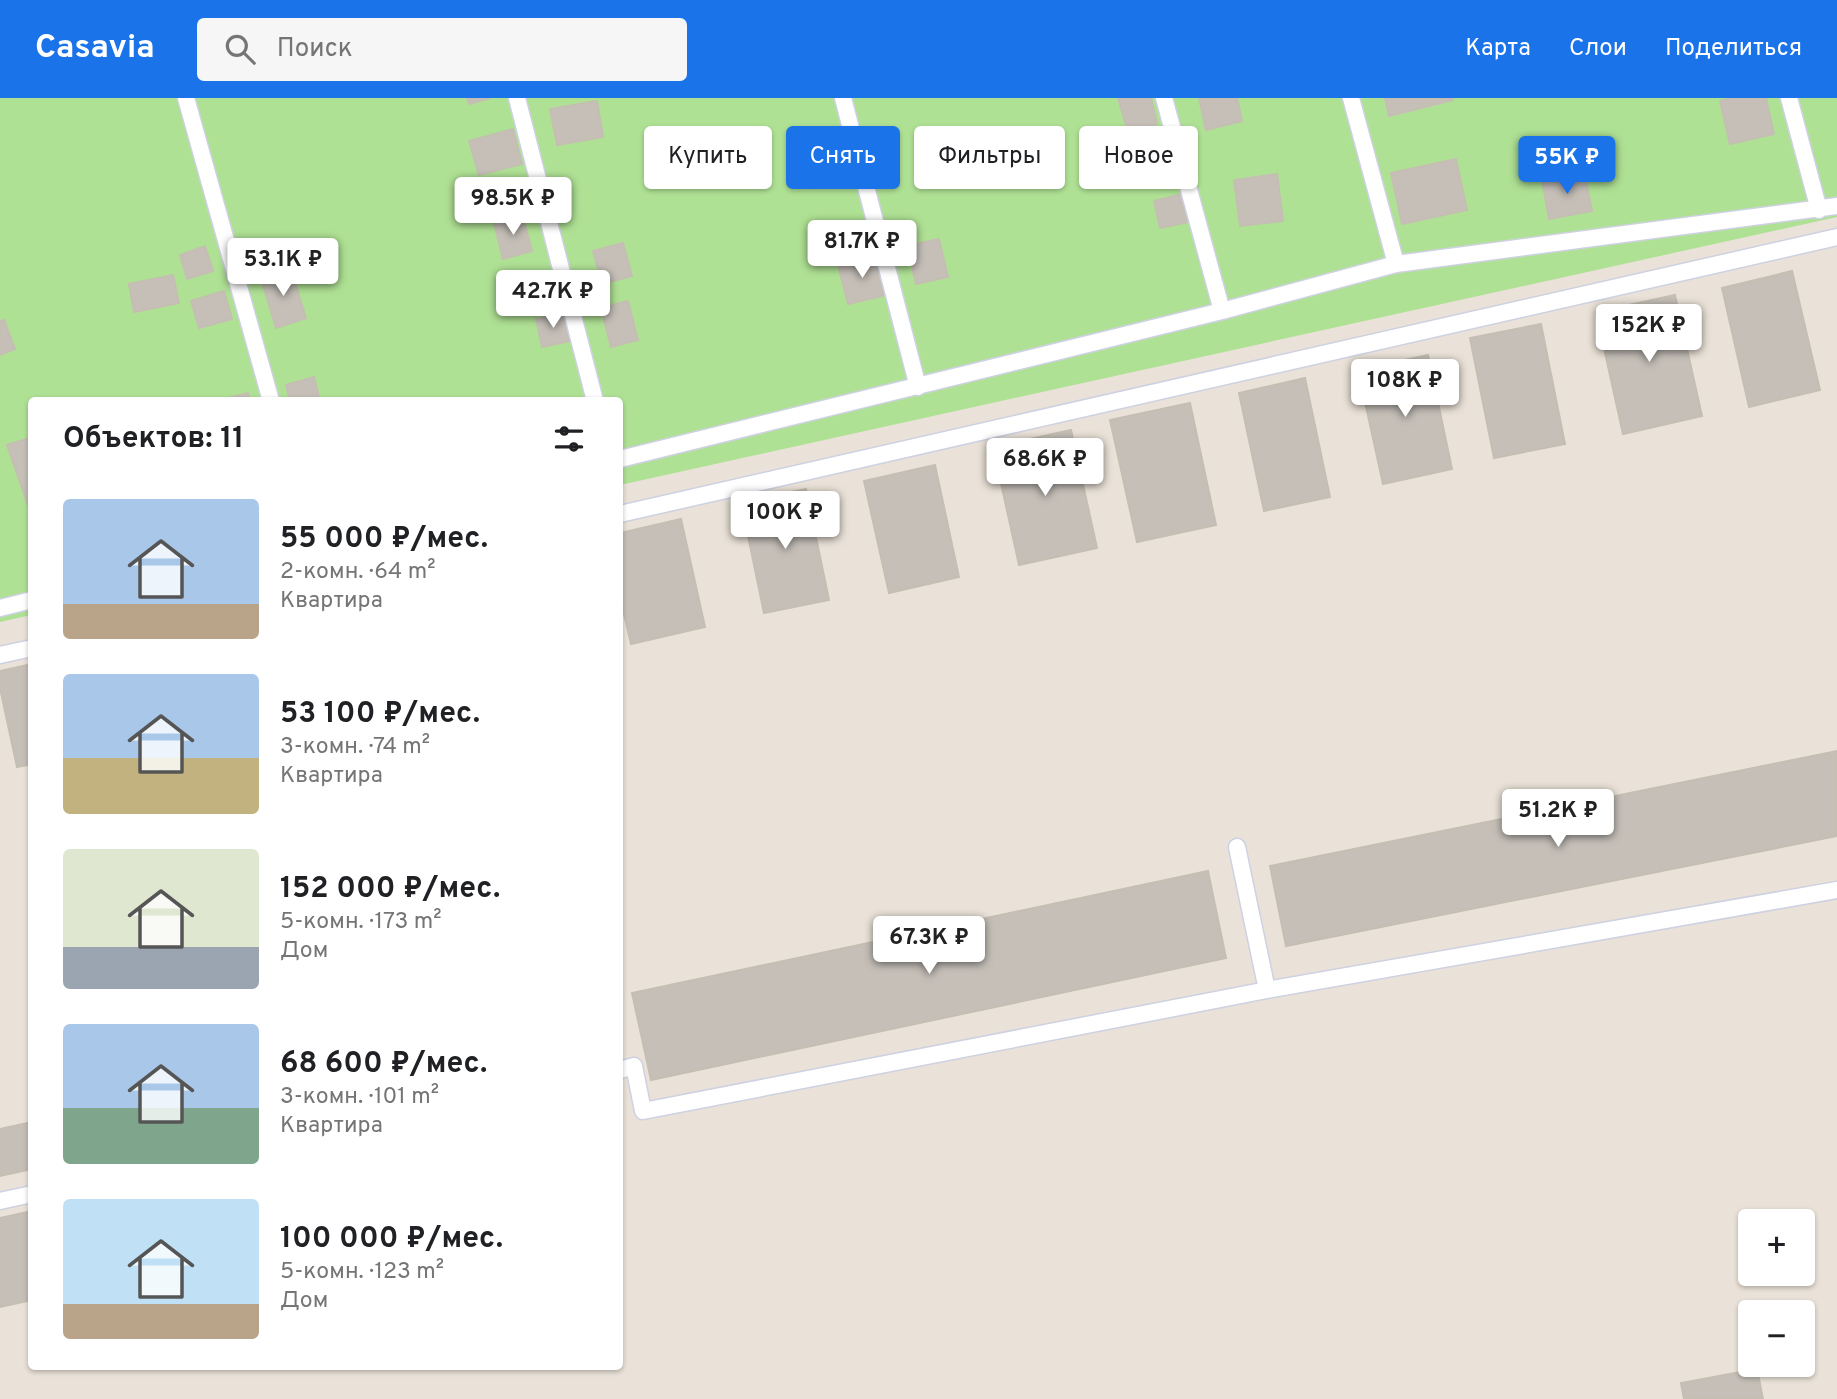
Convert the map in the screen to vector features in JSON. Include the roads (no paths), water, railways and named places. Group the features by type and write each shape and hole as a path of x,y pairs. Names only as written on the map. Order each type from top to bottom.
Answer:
{"lane":[{"path":"186,98 270,397"},
{"path":"517,98 594,397"},
{"path":"843,98 918,387"},
{"path":"1164,98 1222,311"},
{"path":"1351,98 1396,264"},
{"path":"1789,98 1819,210"},
{"path":"623,458 1222,311 1396,264 1837,206"},
{"path":"623,513 1837,237"},
{"path":"0,608 28,601"},
{"path":"0,655 28,649"},
{"path":"1237,847 1266,990"},
{"path":"623,1069 634,1066 643,1111 1266,990 1837,890"},
{"path":"0,1201 28,1195"}]}
